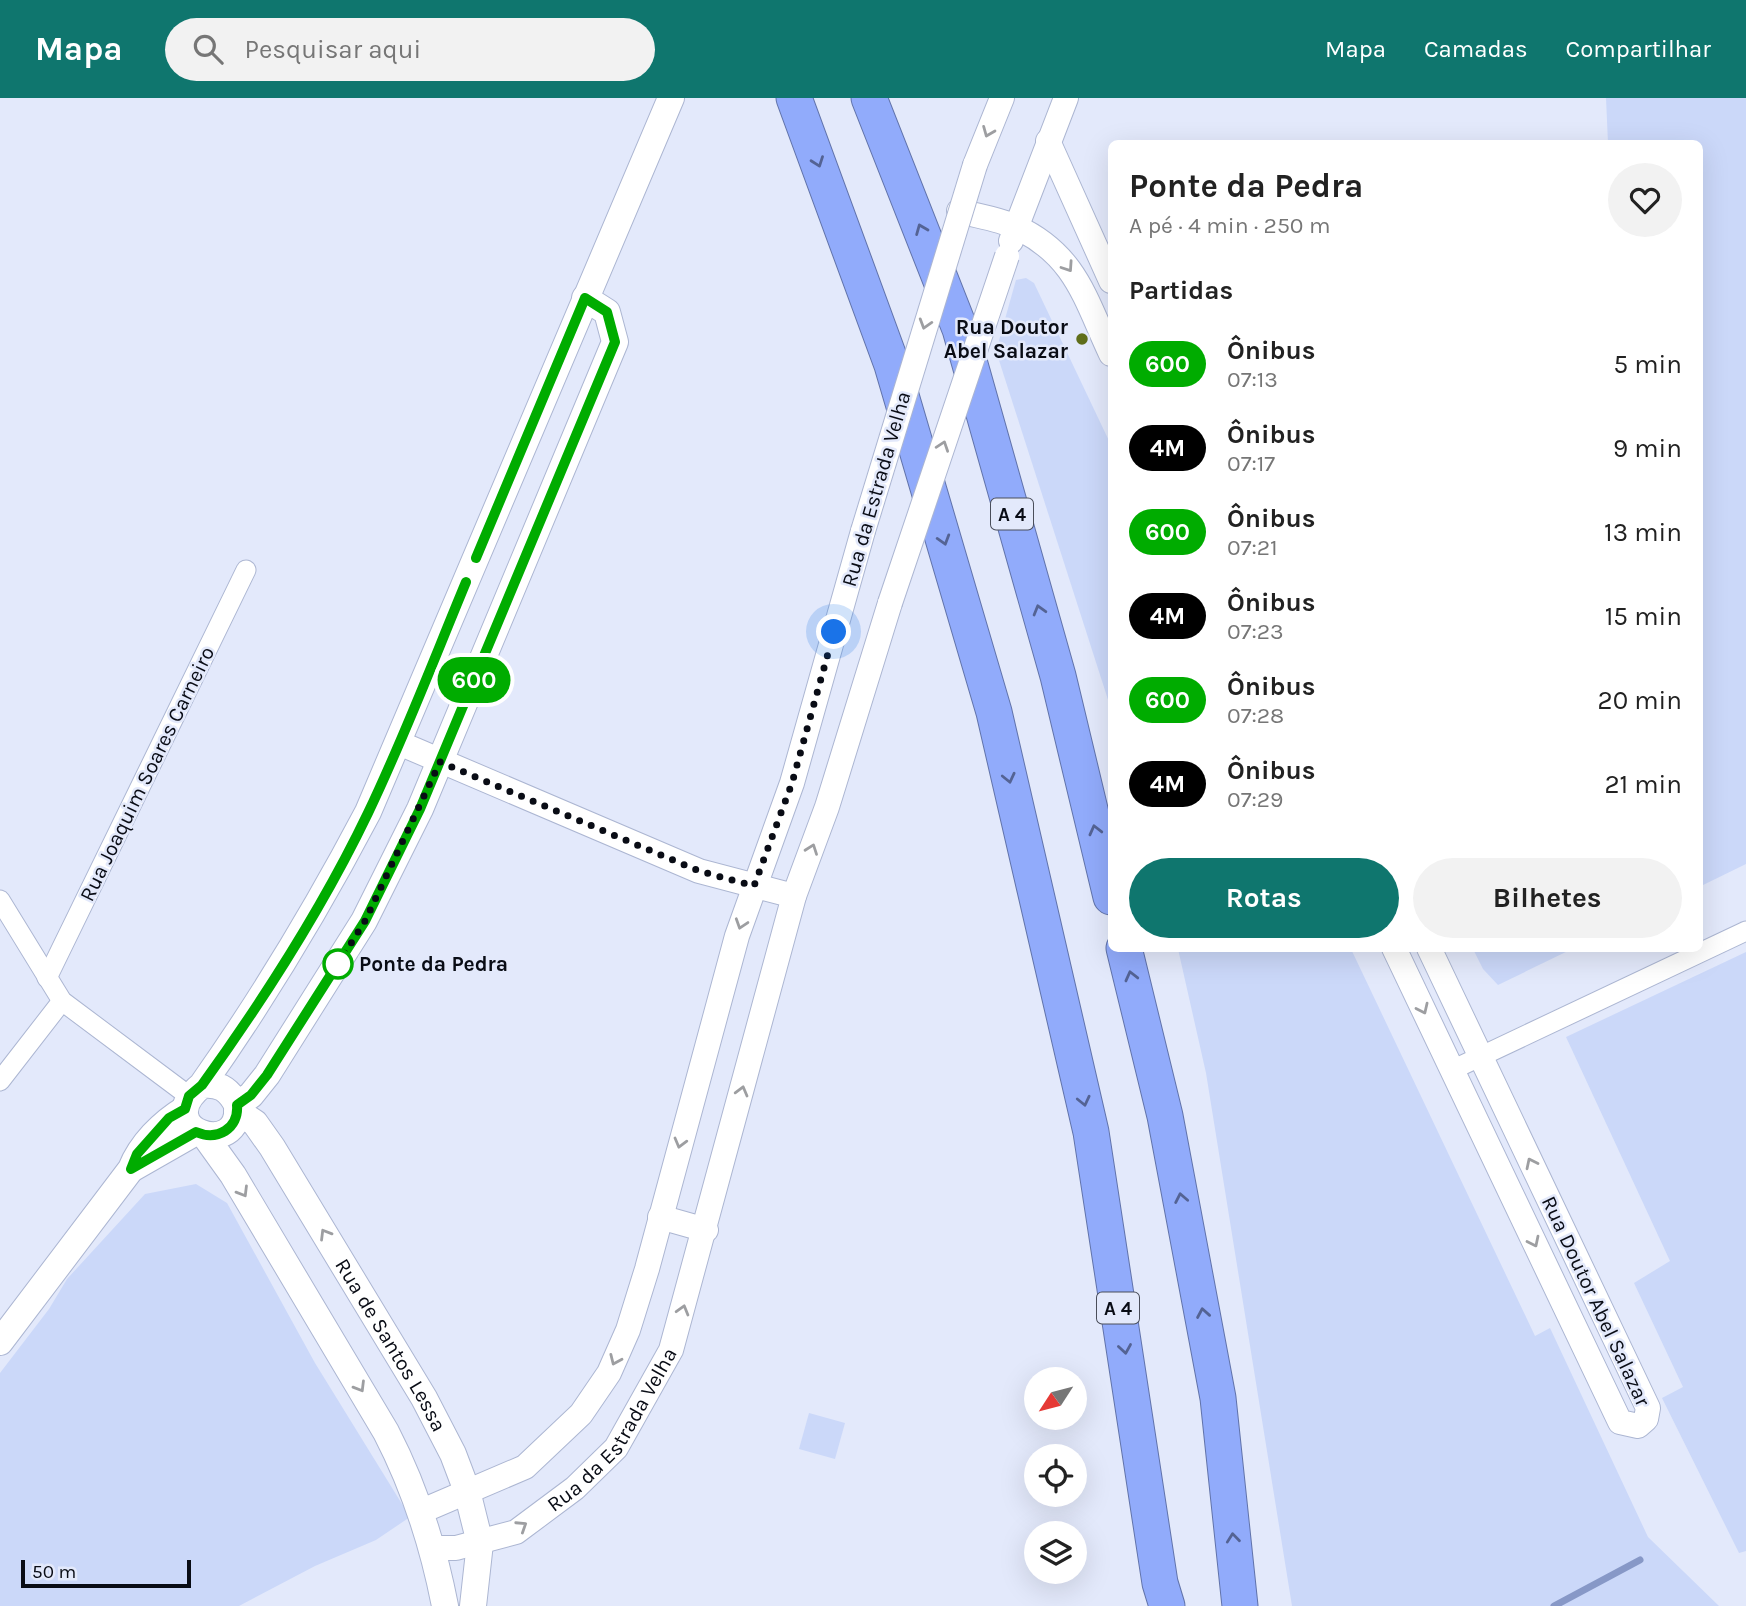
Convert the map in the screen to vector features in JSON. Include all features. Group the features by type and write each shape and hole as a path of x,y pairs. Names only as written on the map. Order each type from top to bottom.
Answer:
{"highway":[{"name":"A 4","path":"794,98 891,365 994,712 1091,1132 1161,1598"},
{"name":"A 4","path":"869,98 960,329 1058,676 1108,884"},
{"path":"1125,952 1165,1116 1216,1384 1240,1606"}],"main road":[{"path":"0,1342 131,1169 137,1154 169,1118 195,1111 319,907 368,812 399,743 671,98"},
{"path":"195,1111 227,1131 234,1122 237,1108 267,1075 365,921 440,762 615,342 607,312 585,298"},
{"name":"Rua de Santos Lessa","path":"195,1111 223,1087 237,1108 255,1124 272,1147 424,1398 467,1491 480,1543 473,1606"},
{"path":"195,1111 386,1432 422,1511 445,1606"}],"street":[{"name":"Rua da Estrada Velha","path":"422,1511 525,1467 581,1414 609,1373 628,1330 754,886 792,783 958,211 1002,98"},
{"name":"Rua da Estrada Velha","path":"433,1548 480,1543 516,1532 575,1488 616,1448 671,1350 706,1230 794,896 827,807 890,603 1007,256 1005,224 1048,142 1066,98"},
{"path":"1048,142 1108,274"},
{"path":"958,211 1005,224 1056,250 1071,271 1108,348"},
{"name":"Rua Joaquim Soares Carneiro","path":"47,978 246,570"},
{"path":"399,743 699,871 794,896"},
{"path":"0,900 62,1001 195,1111"},
{"path":"1703,951 1746,931"},
{"name":"Rua Doutor Abel Salazar","path":"1396,952 1620,1422 1632,1427 1638,1426 1646,1419 1648,1408 1431,952"},
{"path":"1452,1070 1701,952"},
{"path":"0,1081 62,1001"},
{"path":"660,1217 706,1230"}],"shaded area":[{"path":"1606,98 1746,98 1746,864 1703,885 1703,140 1608,140"},
{"path":"1026,278 1034,283 1108,439 1108,700 996,351 1016,280"},
{"path":"1179,952 1352,952 1535,1336 1550,1328 1648,1537 1719,1606 1292,1606 1206,1073"},
{"path":"1474,952 1566,952 1498,985 1483,969"},
{"path":"1746,952 1746,1551 1739,1553 1662,1398 1683,1387 1634,1283 1670,1261 1566,1037"},
{"path":"196,1184 227,1203 315,1363 410,1517 376,1540 315,1566 239,1606 0,1606 0,1373 49,1309 67,1279 145,1194"},
{"path":"809,1413 845,1423 835,1459 799,1449"}],"waterway":[{"path":"1554,1606 1640,1560"}],"bus line":[{"name":"600","path":"466,582 368,812 319,907 230,1046 202,1085 189,1096 185,1109 169,1118 137,1154 131,1169 196,1132 205,1136 216,1136 227,1131 234,1122 237,1105 251,1095 267,1075 365,921 420,809 615,342 607,312 585,298 476,558"}],"place":[{"name":"Rua Doutor Abel Salazar","path":"1082,339"},
{"name":"Ponte da Pedra","path":"338,964"}],"route":[{"path":"338,964 365,921 440,762 699,871 754,886 792,783 834,632"}]}
